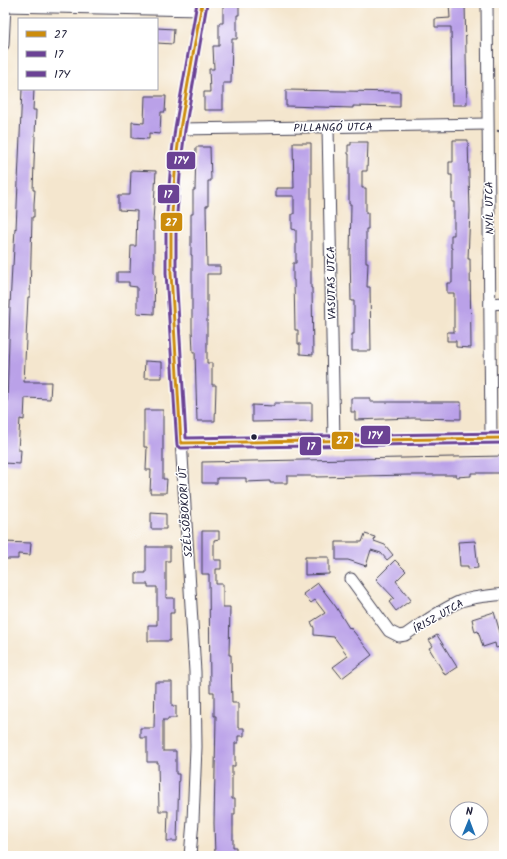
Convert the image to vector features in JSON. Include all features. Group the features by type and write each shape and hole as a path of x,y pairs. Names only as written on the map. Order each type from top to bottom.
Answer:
{"street":[{"name":"NYÍL UTCA","path":"487,3 491,438"},
{"path":"3,45 4,6 27,4 201,7"},
{"name":"SZÉLSŐBOKORI ÚT","path":"190,856 196,747 195,672 180,443 171,273 171,226 180,129 201,7"},
{"name":"PILLANGÓ UTCA","path":"180,129 487,124"},
{"name":"VASUTAS UTCA","path":"328,127 334,440"},
{"path":"490,304 504,303"},
{"path":"180,443 504,438"},
{"name":"ÍRISZ UTCA","path":"351,579 389,631 399,636 405,635 462,601 479,596 504,594"}],"building":[{"path":"223,3 239,3 239,15 237,15 237,39 232,39 231,83 223,83 223,110 204,110 204,92 210,92 209,69 214,69 213,46 219,46 219,23 223,23"},
{"path":"449,3 465,3 467,105 452,105 451,27 435,27 435,19 450,18"},
{"path":"158,28 174,29 173,44 158,43"},
{"path":"22,90 34,90 33,110 36,110 33,190 35,190 34,217 32,217 30,297 28,297 24,382 51,382 50,399 25,398 24,420 20,419 18,450 21,450 20,464 3,463 7,405 12,266 15,228 16,229"},
{"path":"286,90 400,92 400,107 353,106 353,108 286,106"},
{"path":"145,96 166,96 165,112 161,112 160,134 149,133 149,139 132,138 132,122 144,123"},
{"path":"453,140 468,140 470,211 468,259 470,259 471,348 456,347 456,341 447,341 447,332 454,332 454,293 447,293 447,283 452,283 451,235 454,235 452,175 449,175 449,162 453,162"},
{"path":"351,142 368,142 367,171 362,171 362,188 366,188 366,213 368,213 368,229 366,229 366,262 368,262 367,287 370,287 371,351 352,351 352,334 354,334 354,301 351,301 351,204 349,204 348,154 348,145 351,145"},
{"path":"293,143 311,143 311,288 313,355 300,354 298,330 295,330 293,263 296,263 296,230 292,229 294,196 276,196 276,188 294,188"},
{"path":"196,147 210,147 211,181 208,181 208,206 206,206 207,266 220,266 220,274 207,274 207,363 212,363 212,385 216,385 215,421 197,421 195,352 193,352 192,330 191,255 191,214 193,214 193,190 195,190"},
{"path":"131,170 156,171 153,222 155,273 154,314 137,313 137,287 129,286 129,282 118,282 118,272 130,272 131,246 136,246 137,211 119,210 119,195 130,195"},
{"path":"145,361 162,362 162,378 144,378"},
{"path":"351,398 370,398 370,402 461,402 461,419 413,418 355,420 355,412 351,412"},
{"path":"274,403 312,403 312,421 252,422 252,405 274,406"},
{"path":"144,410 163,410 163,479 167,479 166,493 150,493 151,470 146,470 147,447 144,447"},
{"path":"504,456 504,473 471,473 471,476 287,476 287,483 270,483 270,481 246,482 246,478 217,478 217,483 202,483 202,462"},
{"path":"151,513 166,514 166,529 151,529"},
{"path":"202,531 219,531 219,539 214,540 214,560 221,560 221,569 216,569 216,584 223,584 223,607 230,607 229,655 231,655 232,703 238,703 238,728 244,728 244,736 238,736 238,743 235,743 235,766 232,766 232,799 235,799 235,814 233,814 233,847 236,847 236,856 215,856 214,823 216,716 214,716 214,692 210,692 209,574 202,574"},
{"path":"365,534 375,537 374,541 385,545 393,555 387,560 381,553 371,550 366,566 348,560 336,560 336,542 362,542"},
{"path":"475,541 478,568 468,569 468,566 460,566 458,542"},
{"path":"3,542 31,543 30,555 18,554 18,559 3,559"},
{"path":"146,547 170,547 170,561 166,561 166,598 174,598 174,613 170,613 170,641 148,641 148,625 157,625 157,587 148,587 148,584 136,584 136,573 146,573"},
{"path":"305,557 329,557 329,574 305,575"},
{"path":"395,560 406,571 396,581 411,600 396,611 389,602 394,598 376,579"},
{"path":"318,583 336,607 349,628 350,627 372,655 342,678 333,667 348,656 334,637 314,635 314,628 311,622 325,613 315,600 311,603 303,594"},
{"path":"494,612 504,646 496,648 495,643 483,647 478,631 475,632 472,619"},
{"path":"437,635 457,667 445,675 429,648 433,646 429,640"},
{"path":"155,682 172,682 172,706 176,706 176,718 168,718 168,720 163,720 163,751 176,751 176,774 179,774 177,841 167,841 168,811 159,811 158,762 147,762 147,738 140,738 140,728 154,728"}],"transit line":[{"name":"17","path":"197,3 175,128 166,226 166,273 177,446 181,448 504,443"},
{"name":"27","path":"181,443 171,273 171,226 180,129 202,3"},
{"name":"17Y","path":"207,4 185,130 176,226 176,273 186,438 504,433"},
{"name":"27","path":"181,443 504,438"}]}
